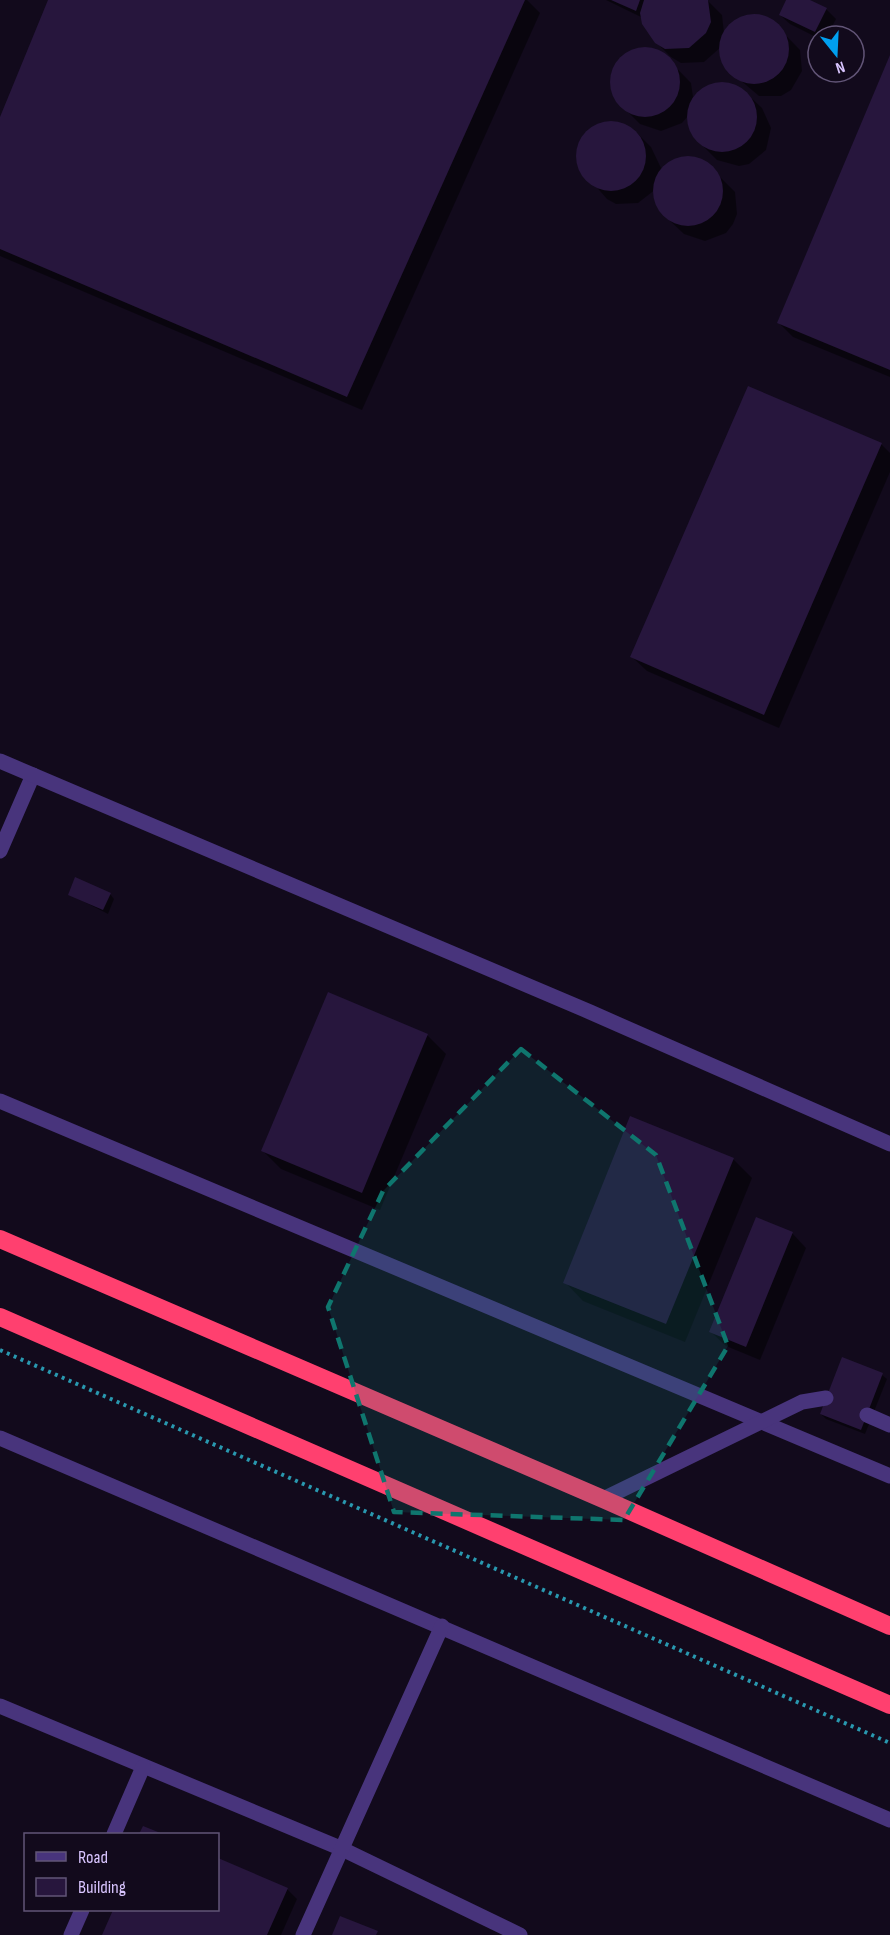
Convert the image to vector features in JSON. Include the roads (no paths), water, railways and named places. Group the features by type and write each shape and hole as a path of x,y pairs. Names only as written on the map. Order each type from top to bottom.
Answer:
{"highway":[{"path":"1,1238 890,1626"},
{"path":"0,1317 890,1704"}],"street":[{"path":"0,761 590,1012 890,1144"},
{"path":"0,851 33,775"},
{"path":"0,1101 890,1476"},
{"path":"603,1499 802,1402 826,1398"},
{"path":"867,1415 890,1425"},
{"path":"0,1438 890,1820"},
{"path":"303,1935 340,1848 442,1626"},
{"path":"0,1706 340,1848 520,1935"},
{"path":"114,1833 143,1767"},
{"path":"71,1935 82,1911"}]}
